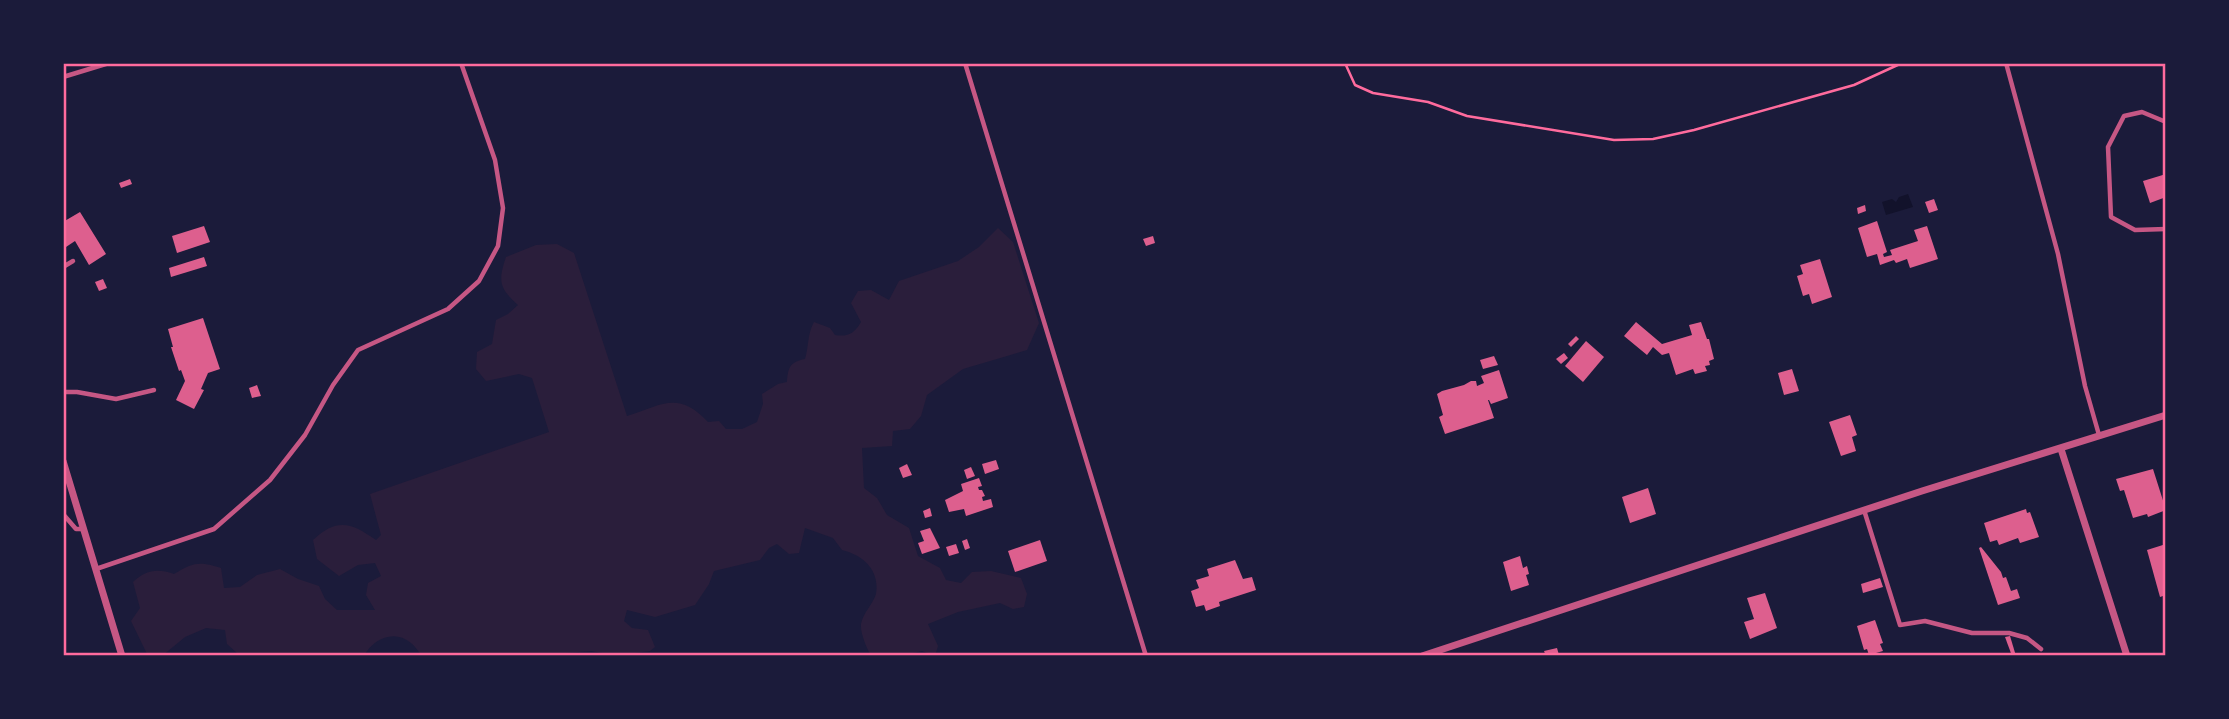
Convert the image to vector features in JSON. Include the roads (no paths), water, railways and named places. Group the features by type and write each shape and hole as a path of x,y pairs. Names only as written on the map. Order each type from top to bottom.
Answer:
{"street":[{"path":"1422,656 1864,510 2166,415"},
{"path":"2061,449 2127,656"},
{"path":"63,461 122,656"}],"lane":[{"path":"63,77 109,63"},
{"path":"96,569 214,529 270,480 305,435 333,385 358,350 448,309 479,281 498,246 503,208 495,160 461,63"},
{"path":"965,63 1146,656"},
{"path":"2006,63 2058,254 2085,386 2099,436"},
{"path":"2166,122 2142,112 2124,116 2108,147 2111,217 2135,230 2166,229"},
{"path":"63,267 73,261"},
{"path":"63,392 116,399 154,390"},
{"path":"1864,510 1899,625 1925,621 1972,634 2009,633 2027,638 2041,649"},
{"path":"63,514 76,529 84,529"}]}
